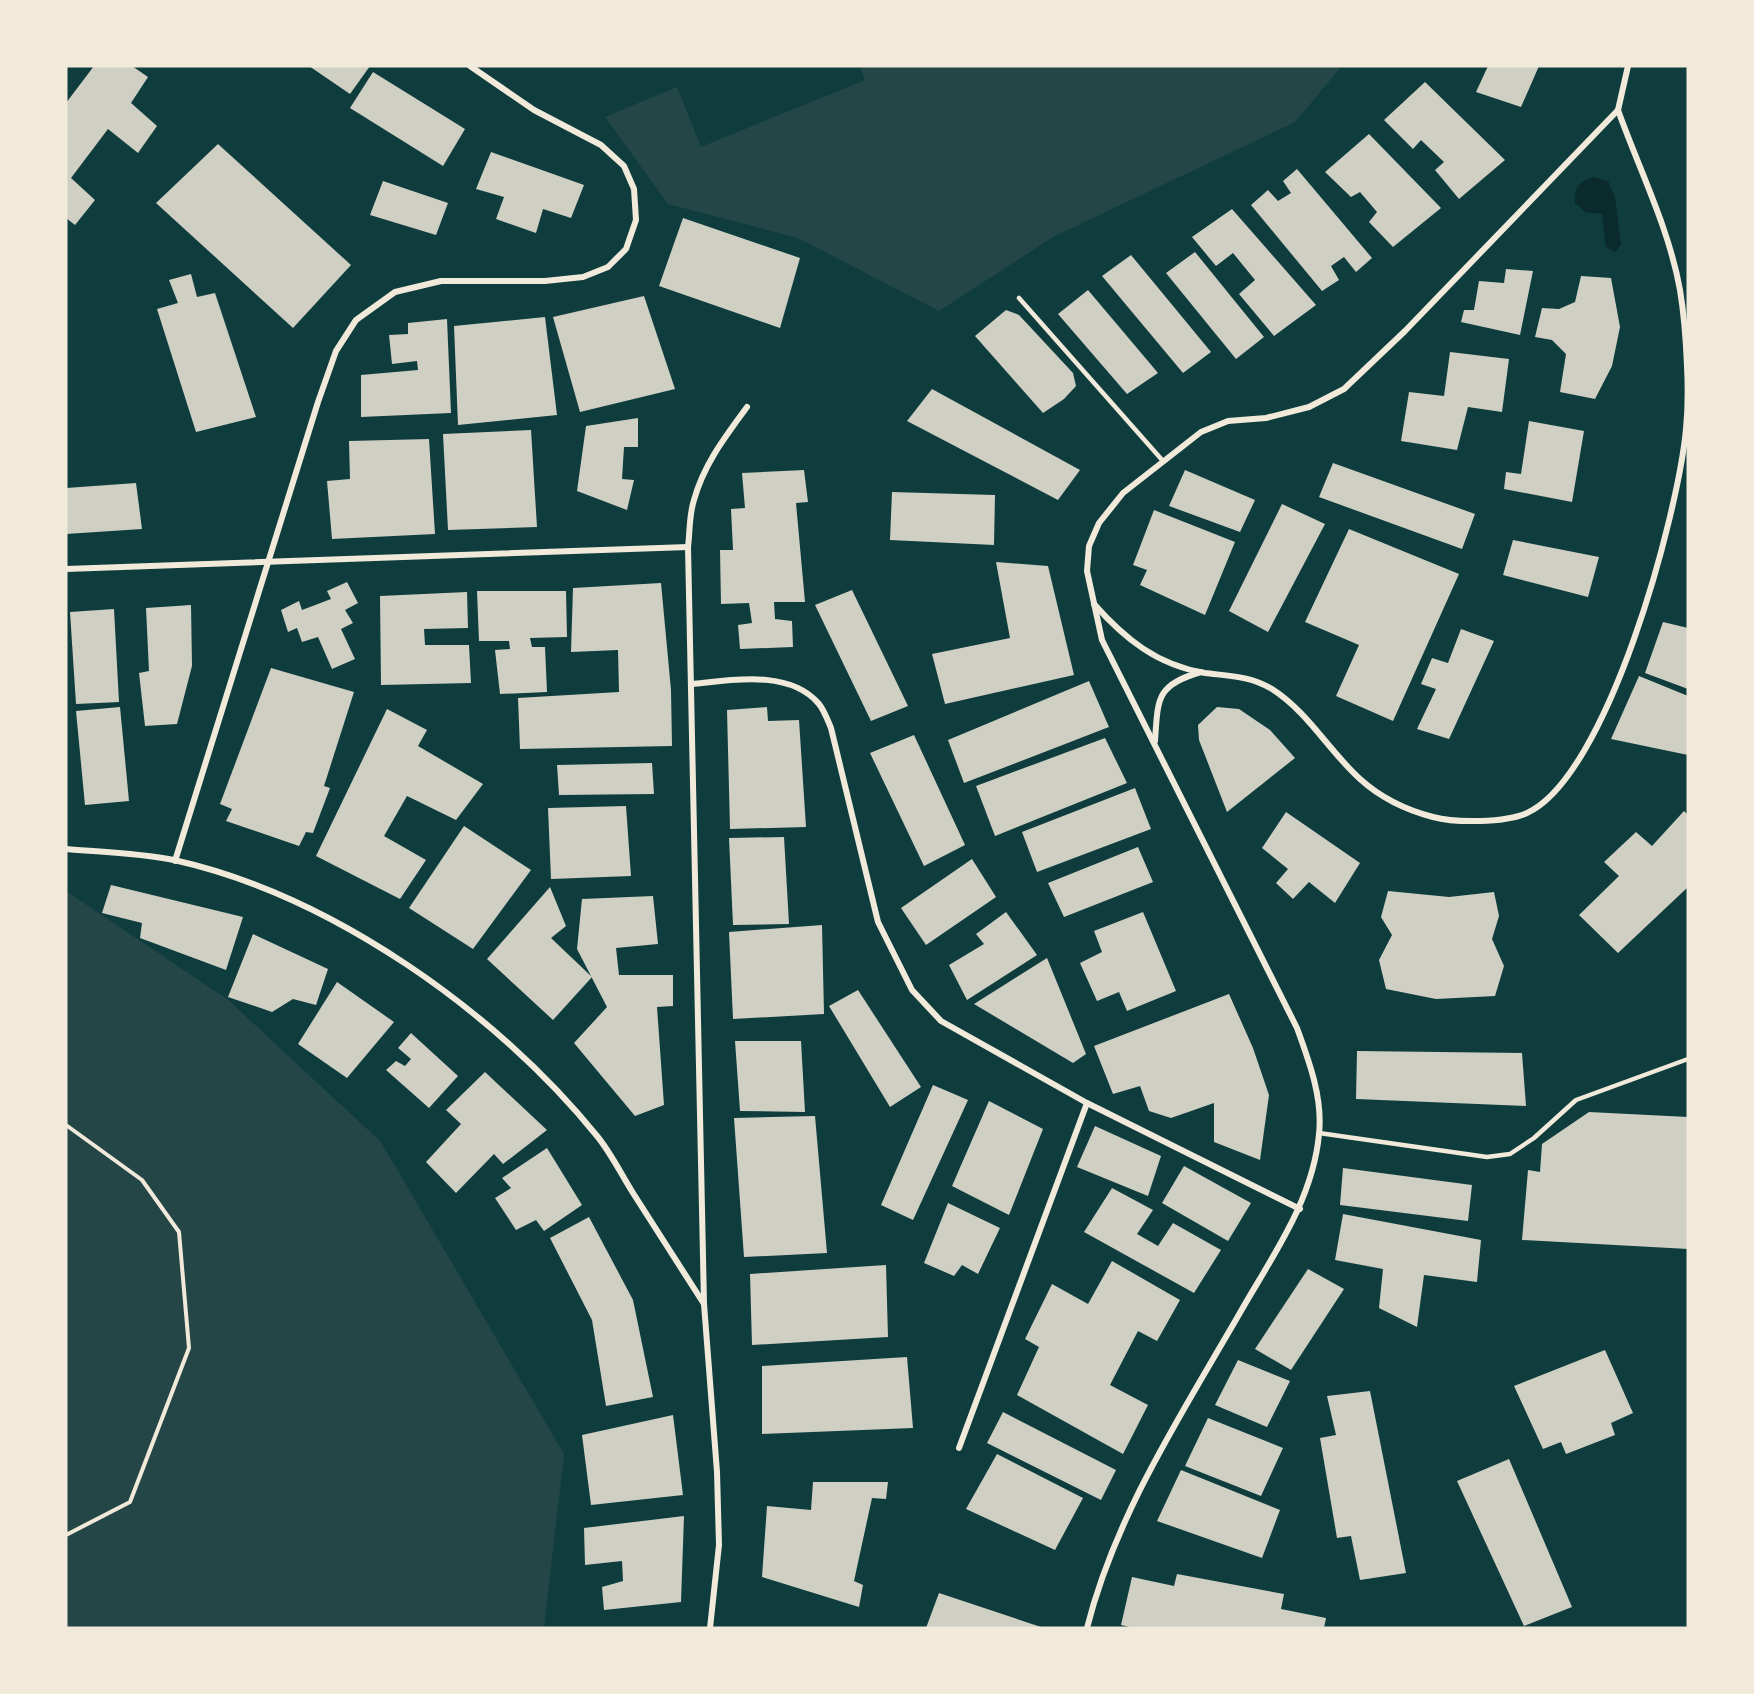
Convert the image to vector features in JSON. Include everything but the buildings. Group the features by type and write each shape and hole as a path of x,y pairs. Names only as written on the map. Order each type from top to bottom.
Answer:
{"street":[{"path":"175,861 336,351 356,320 395,292 441,281 545,281 583,277 608,267 626,249 636,220 634,189 624,166 601,145 534,110 470,66"},
{"path":"1087,1628 1115,1542 1159,1453 1300,1209 1319,1133 1318,1105 1312,1070 1298,1028 1102,640 1087,572 1089,546 1099,523 1123,493 1201,432 1228,421 1266,418 1310,407 1344,389 1405,332 1618,110 1628,66"},
{"path":"1092,602 1119,632 1142,650 1202,672 1243,676 1271,689 1305,717 1360,779 1392,803 1435,818 1491,820 1527,813 1560,787 1584,755 1642,617 1661,557 1686,429 1687,365 1680,289 1663,230 1618,110"},
{"path":"710,1628 719,1545 717,1472 704,1304 688,547 693,502 706,469 716,450 747,407"},
{"path":"66,569 269,564 688,547"},
{"path":"1154,744 1157,709 1163,692 1176,680 1202,672"},
{"path":"692,684 737,679 770,681 799,687 819,704 831,728 878,922 912,990 941,1021 1087,1103 1300,1209"},
{"path":"66,849 137,854 175,861 255,885 326,918 394,958 477,1014 551,1082 599,1138 704,1304"},
{"path":"959,1448 1087,1103"}],"lane":[{"path":"1019,298 1163,461"},
{"path":"1319,1133 1487,1157 1510,1154 1534,1138 1576,1100 1688,1059"}],"path":[{"path":"66,1125 142,1180 179,1232 189,1348 130,1502 66,1535"}],"shaded area":[{"path":"859,66 1342,66 1295,122 1053,237 939,311 798,238 668,204 605,117 677,87 701,147 865,80"},
{"path":"1593,177 1608,181 1615,197 1621,244 1615,252 1606,247 1602,214 1585,212 1575,203 1578,186"},
{"path":"66,891 227,999 381,1142 564,1454 544,1628 66,1628"}]}
